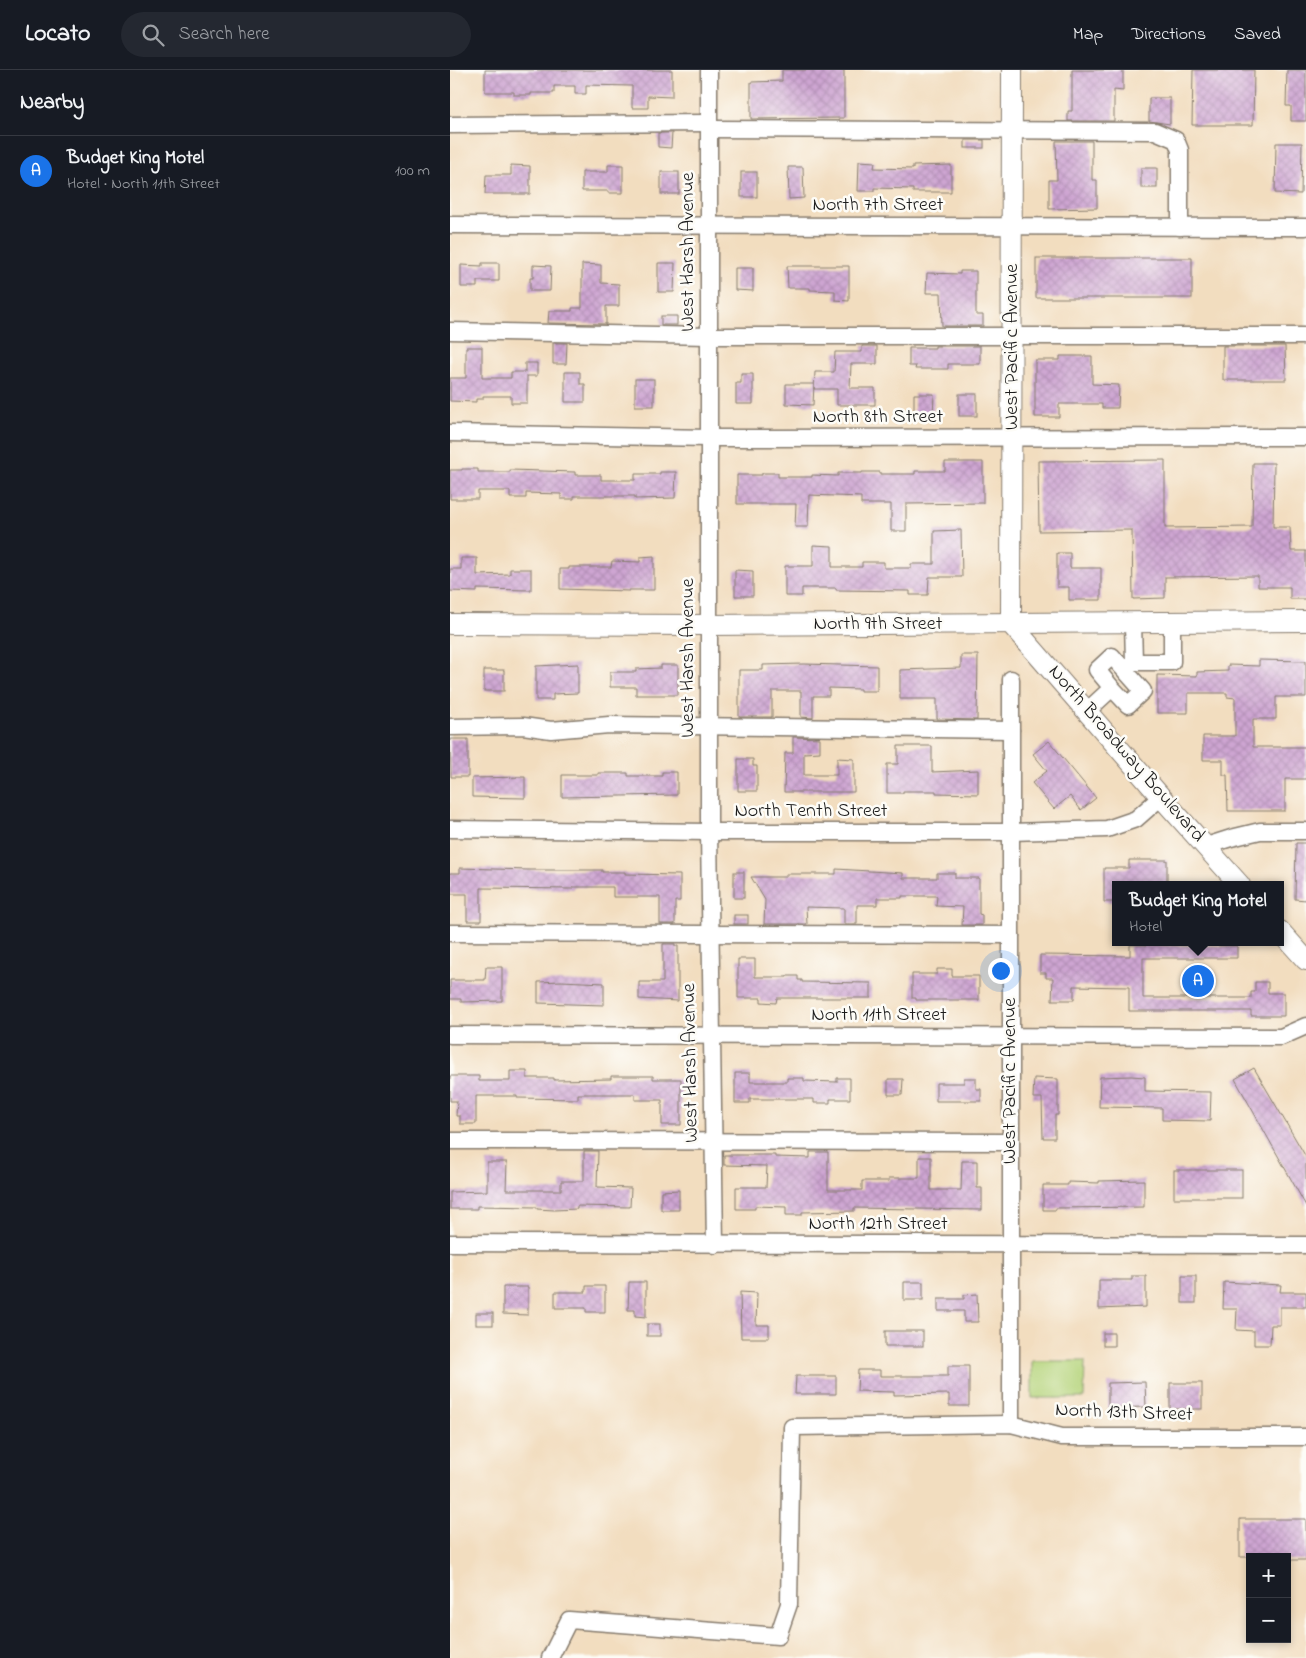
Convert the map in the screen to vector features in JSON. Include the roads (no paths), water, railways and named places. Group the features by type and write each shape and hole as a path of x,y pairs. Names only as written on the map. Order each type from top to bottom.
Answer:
{"main road":[{"name":"West Pacific Avenue","path":"1011,624 1012,70"},
{"name":"North 9th Street","path":"450,624 1011,624 1306,621"},
{"name":"North Broadway Boulevard","path":"1011,624 1237,881"},
{"path":"1284,935 1306,960"}],"street":[{"name":"West Harsh Avenue","path":"709,70 709,832 715,1245"},
{"path":"450,125 1155,131 1176,140 1180,150 1180,227"},
{"name":"North 7th Street","path":"450,225 1306,227"},
{"path":"450,331 709,336 1306,336"},
{"name":"North 8th Street","path":"450,433 708,438 1306,437"},
{"path":"1087,711 1122,679 1172,662 1172,622"},
{"path":"1122,679 1133,623"},
{"name":"West Pacific Avenue","path":"1011,679 1011,1424"},
{"path":"450,727 523,726 551,730 609,725 1011,730"},
{"name":"North Tenth Street","path":"450,829 709,832 1011,832 1107,829 1136,819 1161,797"},
{"path":"1206,846 1260,831 1306,832"},
{"path":"450,933 1011,935"},
{"name":"North 11th Street","path":"450,1035 1281,1037 1306,1026"},
{"path":"450,1141 1010,1142"},
{"name":"North 12th Street","path":"450,1243 1306,1245"},
{"name":"North 13th Street","path":"550,1658 569,1620 778,1636 788,1604 792,1427 1011,1424 1062,1437 1306,1437"}],"place":[{"name":"Budget King Motel","path":"1198,981"}]}
